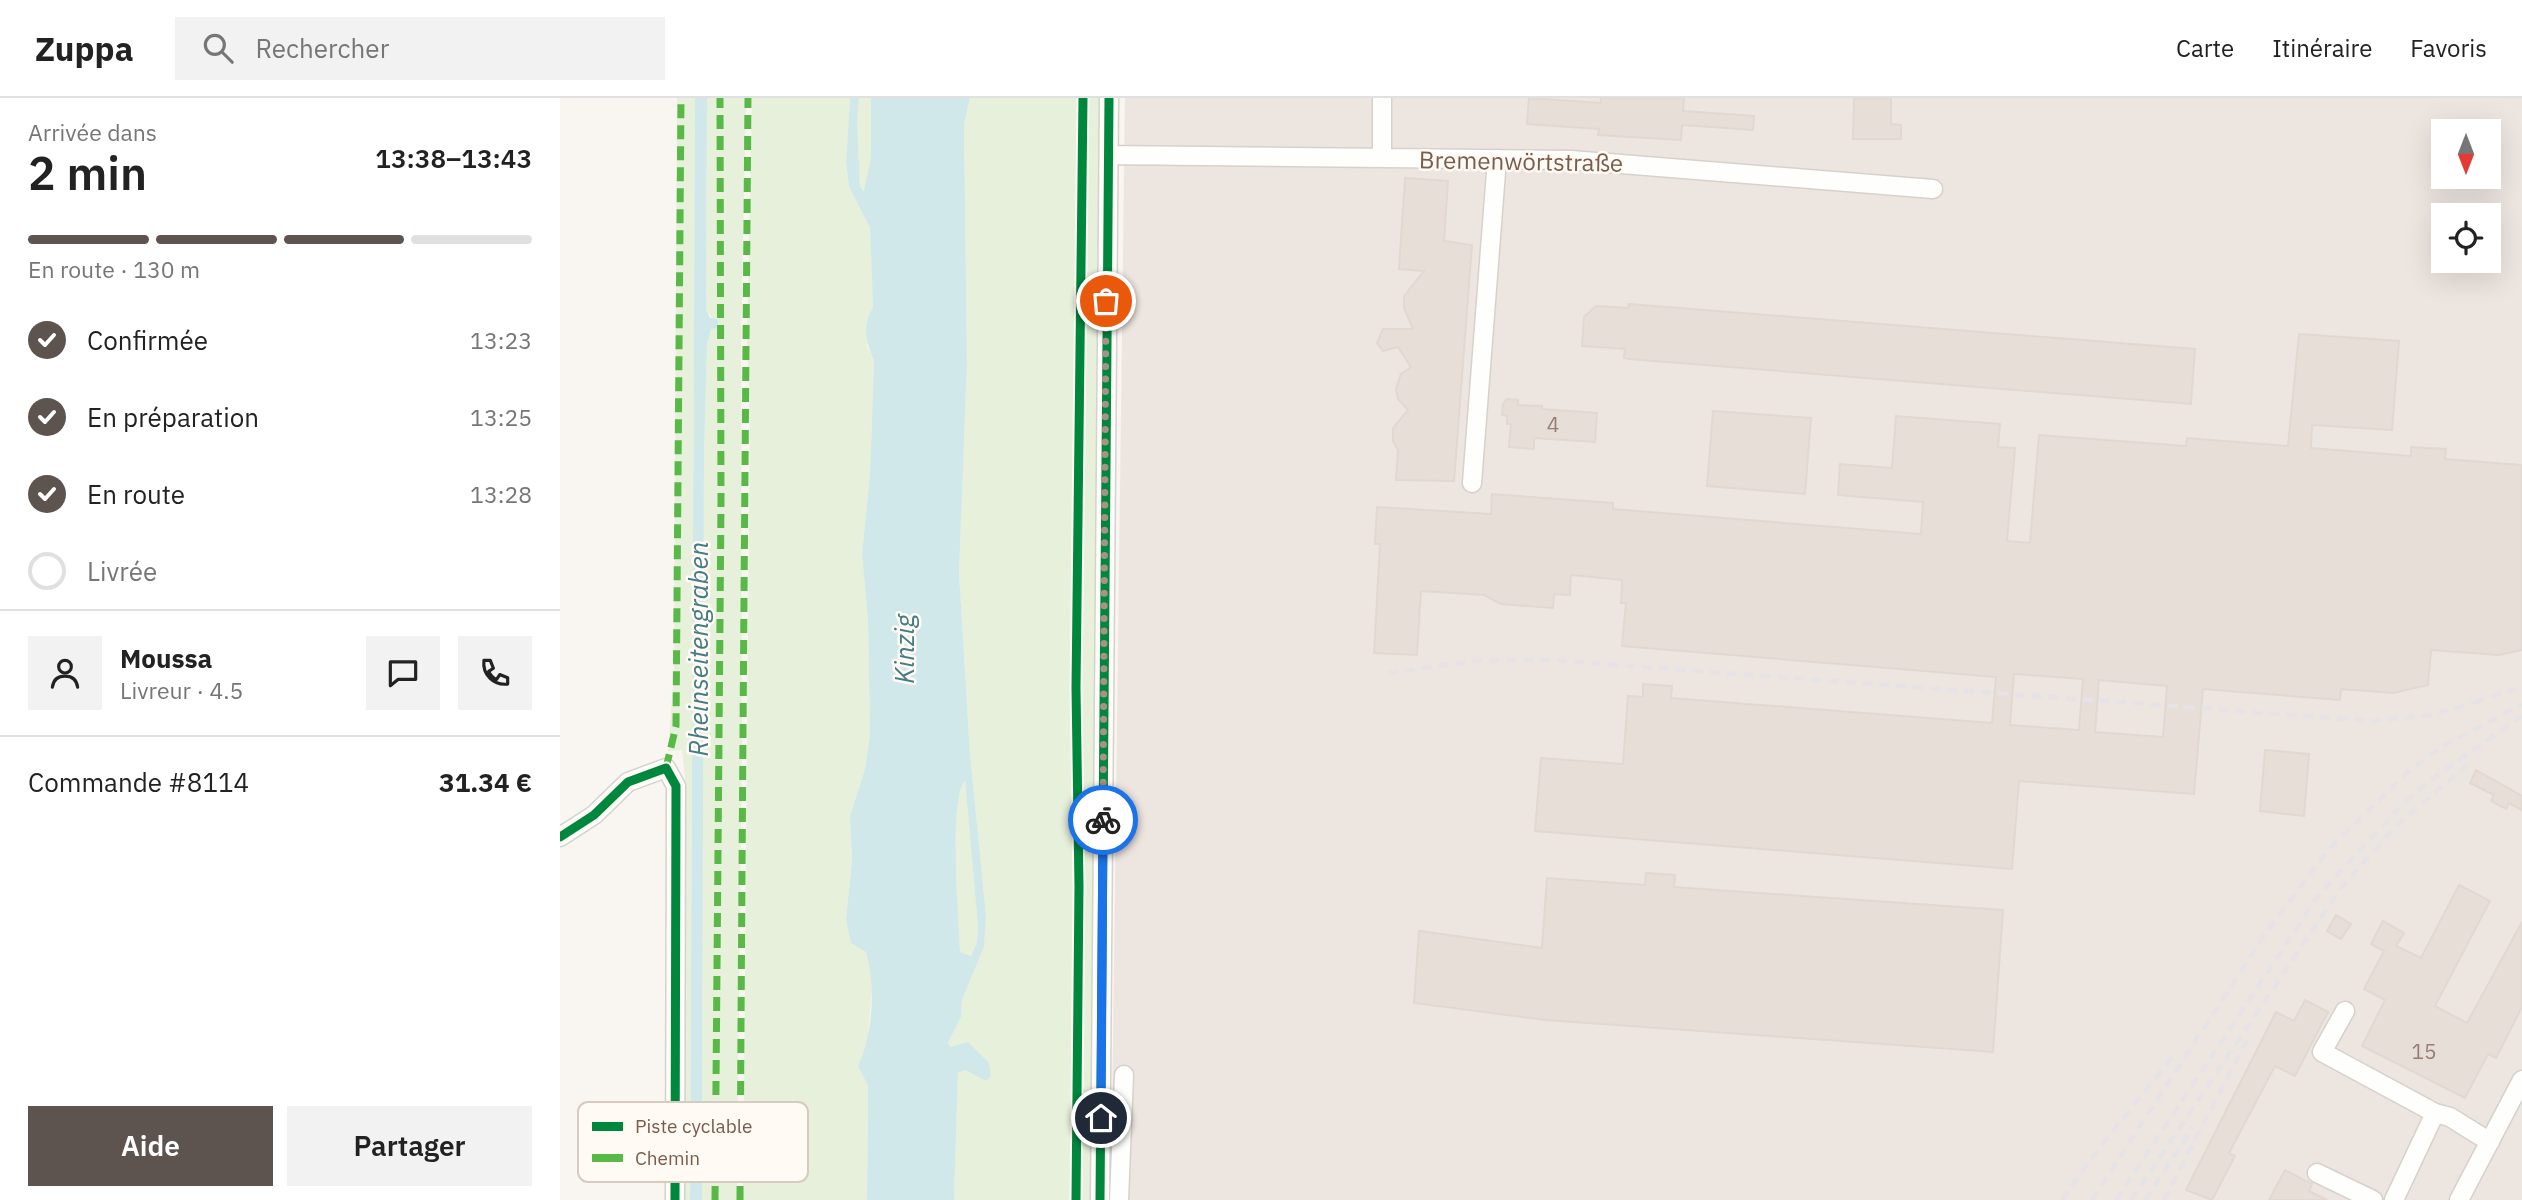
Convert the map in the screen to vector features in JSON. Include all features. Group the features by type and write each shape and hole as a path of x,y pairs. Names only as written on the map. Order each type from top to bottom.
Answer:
{"street":[{"path":"1100,1200 1109,98"},
{"path":"1382,98 1382,158"},
{"name":"Bremenwörtstraße","path":"1109,155 1625,163 1933,189"},
{"path":"1472,482 1497,159"},
{"path":"560,837 594,815 628,782 666,768 676,786 675,1102"},
{"path":"2345,1011 2322,1052 2435,1113 2450,1117 2490,1142"},
{"path":"1119,1200 1124,1075"},
{"path":"2459,1200 2522,1080"},
{"path":"2394,1200 2435,1113"},
{"path":"2317,1173 2373,1200"},
{"path":"675,1182 675,1200"}],"shaded area":[{"path":"1125,98 2522,98 2522,1200 1111,1200"}],"green space":[{"path":"677,98 695,98 690,1102 684,1102 686,788 682,750 668,751 674,672"},
{"path":"707,98 746,98 741,346 742,733 738,1102 702,1102 704,456 707,345 711,329 718,327 706,309"},
{"path":"752,98 850,98 846,162 849,187 870,228 873,308 867,346 874,360 870,474 862,554 868,621 870,734 865,769 850,816 852,860 846,919 866,952 873,976 867,1048 858,1066 868,1086 867,1200 743,1200 743,1182 808,1182 808,1102 744,1102 750,413 747,343"},
{"path":"859,98 871,98 871,157 865,191 860,186 857,120"},
{"path":"970,98 1103,98 1093,1200 954,1200 958,1073 965,1070 986,1081 948,1043 961,1017 962,1000 984,947 986,915 970,754 959,573 967,363 964,124"},
{"path":"965,778 978,927 977,942 971,956 960,953 955,864 956,816"},
{"path":"684,1182 690,1182 690,1200 684,1200"},
{"path":"702,1182 737,1182 737,1200 702,1200"}],"water":[{"name":"Rheinseitengraben","path":"695,98 707,98 706,309 710,318 718,319 718,328 711,329 707,345 704,456 702,1102 690,1102"},
{"name":"Kinzig","path":"850,98 859,98 857,120 860,186 864,191 871,157 871,98 970,98 964,124 967,363 959,573 970,754 986,915 984,947 962,1000 961,1017 948,1043 951,1047 968,1042 989,1063 991,1076 986,1081 965,1070 958,1073 954,1200 867,1200 868,1086 858,1066 870,1025 871,980 866,952 851,943 846,919 852,860 850,816 865,769 870,734 868,621 862,554 870,474 874,360 867,341 866,327 873,308 870,228 849,187 846,162","holes":["965,780 978,927 977,942 971,956 960,952 956,836 960,793"]},
{"path":"690,1182 702,1182 702,1200 690,1200"}],"building":[{"path":"1529,98 1601,103 1601,98 1684,98 1683,111 1754,116 1753,130 1682,125 1681,140 1598,135 1599,129 1527,124"},
{"path":"1854,98 1891,98 1891,124 1901,125 1901,139 1853,139"},
{"path":"1405,178 1448,181 1444,241 1472,245 1454,481 1396,480 1398,450 1393,441 1393,428 1408,410 1398,399 1396,389 1401,374 1411,367 1398,347 1383,351 1377,343 1383,329 1413,329 1404,308 1404,296 1424,271 1399,269"},
{"path":"1629,304 2195,349 2191,404 1629,359 1624,358 1625,349 1582,346 1584,317 1596,306 1628,308"},
{"path":"2299,334 2399,341 2392,430 2312,425 2311,448 2411,456 2411,447 2446,449 2445,459 2522,465 2522,650 2499,655 2431,650 2428,685 2393,693 2341,689 2340,700 2203,689 2194,794 2019,781 2012,869 1535,831 1541,758 1623,764 1628,696 1643,697 1643,684 1672,686 1671,698 1992,723 1996,677 1622,646 1626,603 1621,603 1622,580 1571,575 1570,595 1554,594 1553,608 1501,604 1484,595 1421,591 1417,655 1374,653 1380,544 1375,544 1377,507 1491,514 1492,494 1613,503 1613,509 1921,534 1923,502 1838,495 1840,464 1892,468 1896,416 2000,424 1998,447 2015,448 2007,541 2030,543 2039,435 2186,446 2187,438 2288,446","holes":["2014,674 2083,679 2079,730 2010,725","2099,680 2167,686 2163,737 2095,732"]},
{"path":"1507,399 1518,400 1518,405 1542,406 1542,409 1597,413 1595,442 1534,438 1534,449 1509,447 1511,424 1507,424 1507,416 1502,415 1503,404"},
{"path":"1713,411 1811,418 1805,494 1707,486"},
{"path":"2265,750 2309,754 2304,816 2260,811"},
{"path":"2476,770 2522,796 2522,810 2509,803 2506,809 2491,801 2494,795 2470,783"},
{"path":"1646,873 1675,875 1674,887 2003,910 1993,1052 1546,1020 1414,1003 1419,931 1542,948 1547,878 1645,885"},
{"path":"2459,885 2490,901 2435,1006 2467,1023 2522,922 2522,1007 2496,1058 2488,1054 2465,1098 2362,1046 2385,1000 2364,989 2384,951 2371,944 2383,921 2404,933 2396,946 2421,958"},
{"path":"2336,915 2351,924 2341,939 2327,931"},
{"path":"2305,1000 2328,1012 2295,1076 2275,1066 2229,1153 2235,1156 2212,1200 2186,1190 2276,1012 2294,1021"},
{"path":"2285,1170 2312,1184 2309,1191 2327,1200 2269,1200"}],"railway":[{"path":"1388,673 1476,661 1549,660 2374,721 2431,715 2484,700"},
{"path":"2475,702 2522,687"},
{"path":"2092,1200 2265,934 2329,849 2412,768 2445,745 2522,704"},
{"path":"2116,1200 2320,893 2405,802 2432,779 2522,716"},
{"path":"2131,1200 2341,888 2397,825 2471,762"},
{"path":"2164,1200 2248,1038"},
{"path":"2062,1200 2173,1055"},
{"path":"2145,1200 2193,1127"}],"marked path":[{"path":"666,768 676,726 681,98"},
{"path":"716,1102 721,502 720,98"},
{"path":"741,1102 748,98"},
{"path":"715,1182 715,1200"},
{"path":"740,1182 740,1200"}],"cycle path":[{"path":"1076,1200 1079,886 1076,688 1083,98"},
{"path":"1100,1200 1109,98"},
{"path":"560,837 594,815 628,782 666,768 676,786 675,1102"},
{"path":"675,1182 675,1200"}],"way so far":[{"path":"1103,820 1106,301"}],"route":[{"path":"1101,1118 1103,820"}]}
